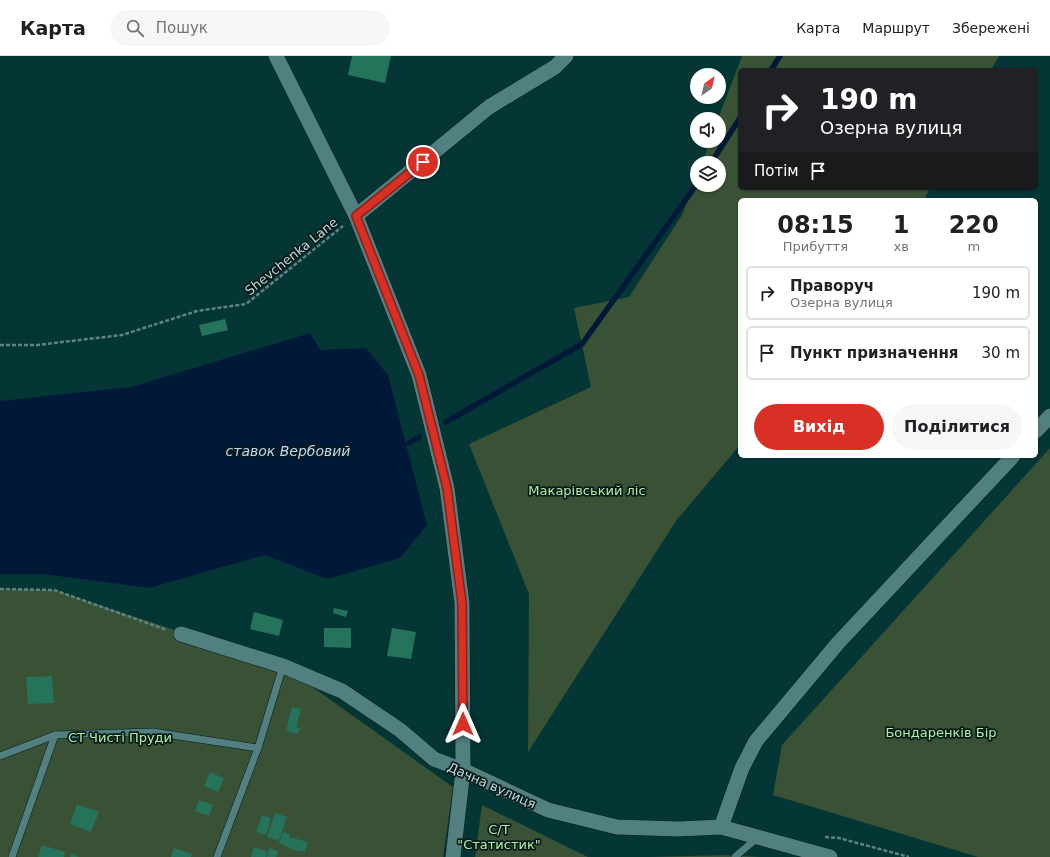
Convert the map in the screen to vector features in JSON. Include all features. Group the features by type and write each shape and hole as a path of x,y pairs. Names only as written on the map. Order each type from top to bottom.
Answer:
{"street":[{"path":"276,56 356,216 419,375 447,488 462,603 463,770 453,857"},
{"path":"356,216 489,107 555,67 566,56"},
{"path":"1038,429 1050,416"},
{"path":"721,827 742,768 756,741 838,643 1011,458"},
{"name":"Дачна вулиця","path":"181,634 283,666 342,692 400,730 434,759 463,770 548,810 616,827 678,829 721,827 759,836 826,856"}],"lane":[{"path":"217,857 258,748 283,666"},
{"path":"0,756 56,735 153,732 258,748"},
{"path":"12,857 56,735"},
{"path":"735,857 759,836"}],"path":[{"name":"Shevchenka Lane","path":"0,345 36,345 122,335 197,311 246,304 356,216"},
{"path":"0,589 54,590 181,634"}],"green space":[{"name":"Макарівський ліс","path":"742,56 999,56 992,68 738,68 738,190 929,190 925,198 738,198 738,447 676,521 528,752 529,594 469,444 591,387 574,308 629,297 682,215 691,192 726,192 726,156 705,156 707,148 726,148 726,112 721,112 724,104 726,104 726,98"},
{"name":"Бондаренків Бір","path":"1050,448 1050,857 978,857 773,795 782,745"},
{"name":"СТ Чисті Пруди","path":"0,589 54,590 283,666 453,787 443,857 0,857"},
{"name":"С/Т \"Статистик\"","path":"482,805 588,857 475,857"},
{"path":"724,855 761,857 650,857"}],"water":[{"name":"ставок Вербовий","path":"310,333 320,350 366,348 388,375 427,525 400,558 327,579 265,555 149,588 43,574 0,574 0,401 131,387"}],"building":[{"path":"352,56 391,56 385,83 348,75"},
{"path":"225,319 228,330 202,336 199,325"},
{"path":"334,608 348,611 346,617 333,613"},
{"path":"254,612 283,620 279,636 250,629"},
{"path":"324,628 351,628 351,648 324,647"},
{"path":"392,628 416,632 411,659 387,656"},
{"path":"52,676 54,703 28,704 26,677"},
{"path":"292,707 301,709 296,727 300,728 298,734 286,731"},
{"path":"210,772 224,778 218,792 204,786"},
{"path":"199,800 213,805 209,816 195,811"},
{"path":"77,804 99,812 91,832 70,824"},
{"path":"275,813 287,817 279,841 267,837"},
{"path":"262,815 271,818 266,835 256,832"},
{"path":"283,832 290,834 289,837 308,842 305,852 300,850 299,852 279,843"},
{"path":"42,845 65,852 64,857 38,857"},
{"path":"254,847 267,851 266,857 251,857"},
{"path":"174,848 192,854 191,857 171,857"},
{"path":"269,848 278,851 276,857 267,857"},
{"path":"71,854 79,857 70,857"}],"waterway":[{"path":"772,68 780,56"},
{"path":"716,156 738,121"},
{"path":"446,422 582,344 691,192"},
{"path":"409,443 419,437"}],"route":[{"path":"423,162 356,216 419,375 447,488 462,603 463,724"}]}
